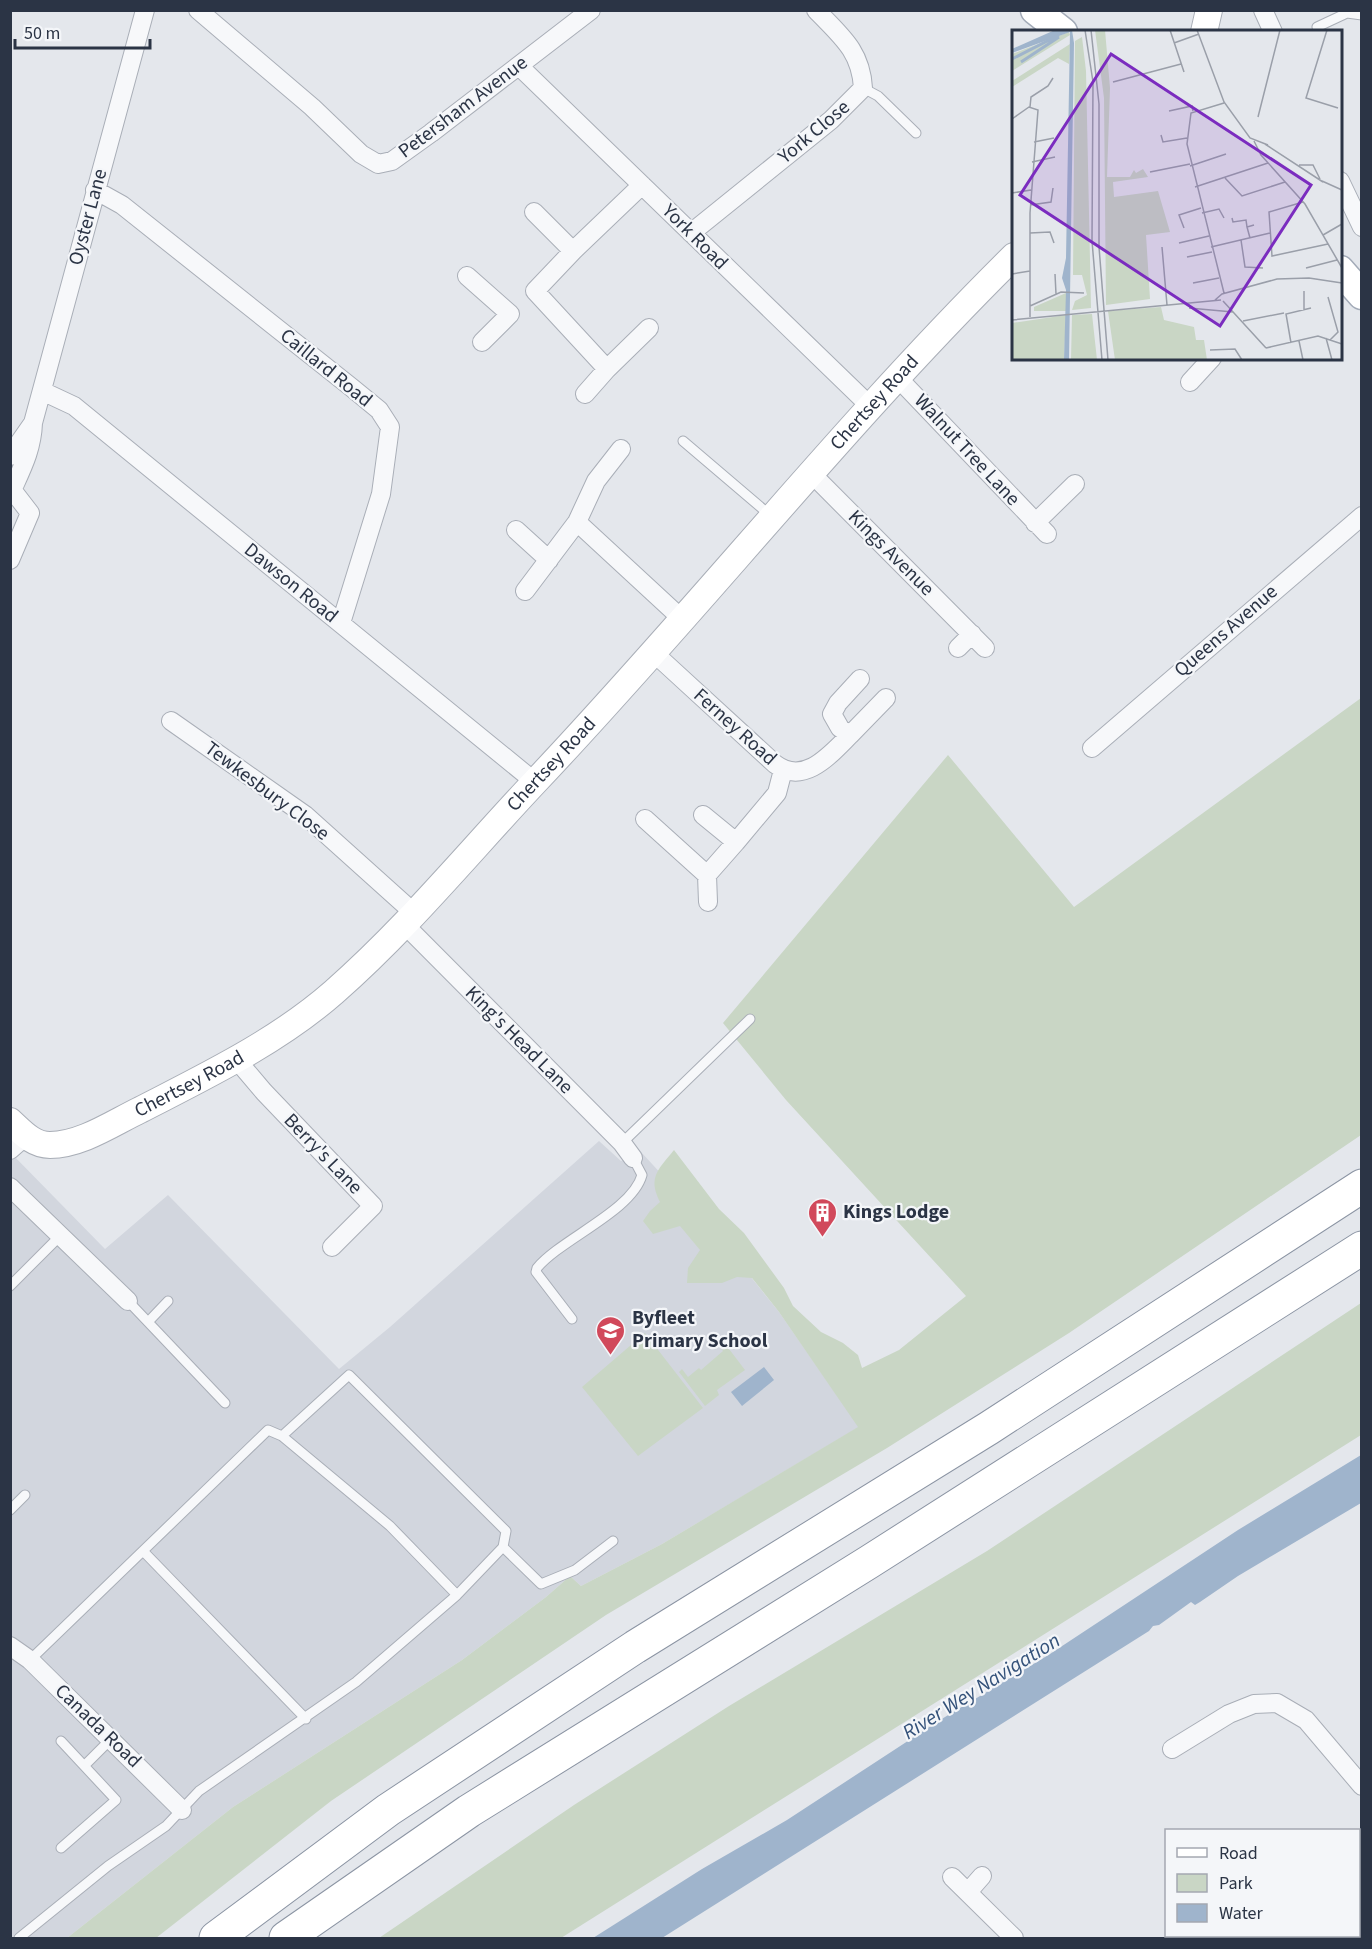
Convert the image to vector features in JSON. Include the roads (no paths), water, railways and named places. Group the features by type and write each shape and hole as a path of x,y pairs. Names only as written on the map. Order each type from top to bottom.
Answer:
{"highway":[{"path":"216,1938 388,1810 625,1654 990,1428 1362,1186"},
{"path":"286,1938 470,1811 879,1556 1362,1248"}],"main road":[{"path":"1035,10 1061,30"},
{"path":"1342,271 1362,295"}],"street":[{"name":"Oyster Lane","path":"10,560 30,513 12,490 23,471 32,441 33,423 145,10"},
{"name":"Petersham Avenue","path":"198,10 312,107 361,154 378,164 392,161 591,10"},
{"name":"York Close","path":"691,233 831,120 863,88 862,68 845,40 816,10"},
{"path":"1263,10 1272,30"},
{"name":"York Road","path":"519,66 871,407"},
{"path":"1342,183 1362,227"},
{"path":"482,342 535,291 573,250 642,185"},
{"name":"Caillard Road","path":"95,190 122,205 342,380 379,410 390,427 381,494 341,623"},
{"path":"534,212 573,250"},
{"name":"Chertsey Road","path":"16,1136 51,1145 91,1134 236,1059 334,992 409,918 535,782 654,653 810,472 1012,258"},
{"path":"467,276 510,314"},
{"path":"535,291 607,369"},
{"path":"585,394 649,328"},
{"name":"Walnut Tree Lane","path":"898,378 1041,528 1075,484"},
{"name":"Dawson Road","path":"42,391 74,406 535,782"},
{"name":"Oyster Lane","path":"10,456 33,423"},
{"path":"525,591 577,522 596,481 621,448"},
{"name":"Kings Avenue","path":"810,472 985,648"},
{"name":"Queens Avenue","path":"1092,748 1362,516"},
{"path":"577,522 682,619"},
{"path":"516,530 549,560"},
{"path":"958,648 972,634"},
{"name":"Ferney Road","path":"654,653 783,770 795,773 823,762 886,698"},
{"path":"850,735 840,728 832,714 838,703 860,679"},
{"name":"Tewkesbury Close","path":"171,721 305,815 409,918"},
{"path":"708,902 707,874 777,793 783,770"},
{"path":"703,815 736,842"},
{"path":"645,819 707,874"},
{"name":"King's Head Lane","path":"409,918 622,1143 633,1158"},
{"name":"Berry's Lane","path":"236,1059 373,1206 332,1247"},
{"path":"10,1187 128,1301"},
{"name":"Canada Road","path":"11,1648 30,1660 112,1738 182,1810"},
{"path":"1172,1749 1198,1742 1228,1714 1254,1704 1277,1703 1306,1720 1362,1786"},
{"path":"968,1892 982,1876"},
{"path":"952,1877 1014,1938"}],"lane":[{"path":"1317,27 1347,14 1362,15"},
{"path":"863,88 878,96 916,133"},
{"path":"683,441 772,518"},
{"path":"622,1143 750,1019"},
{"path":"572,1318 536,1272 537,1268 620,1204 639,1186 642,1175 633,1158"},
{"path":"10,1287 61,1235"},
{"path":"128,1301 225,1403"},
{"path":"148,1322 168,1301"},
{"path":"19,1938 108,1866 166,1826 199,1791 306,1719 356,1682 457,1595 503,1547 507,1531 349,1375 282,1436"},
{"path":"30,1660 268,1430 282,1436 390,1526 457,1595"},
{"path":"10,1510 25,1495"},
{"path":"503,1547 541,1584 574,1570 613,1541"},
{"path":"143,1551 306,1719"},
{"path":"85,1765 112,1738"},
{"path":"61,1742 116,1800 61,1848"}],"water":[{"path":"764,1367 774,1380 742,1406 731,1392"},
{"name":"River Wey Navigation","path":"1361,1455 1361,1503 1238,1576 1195,1605 1191,1602 1159,1625 1153,1626 1149,1631 662,1938 593,1938 702,1869 787,1820 940,1720 1050,1654 1238,1530"}],"place":[{"name":"Kings Lodge","path":"822,1238"},
{"name":"Byfleet Primary School","path":"611,1356"}]}
